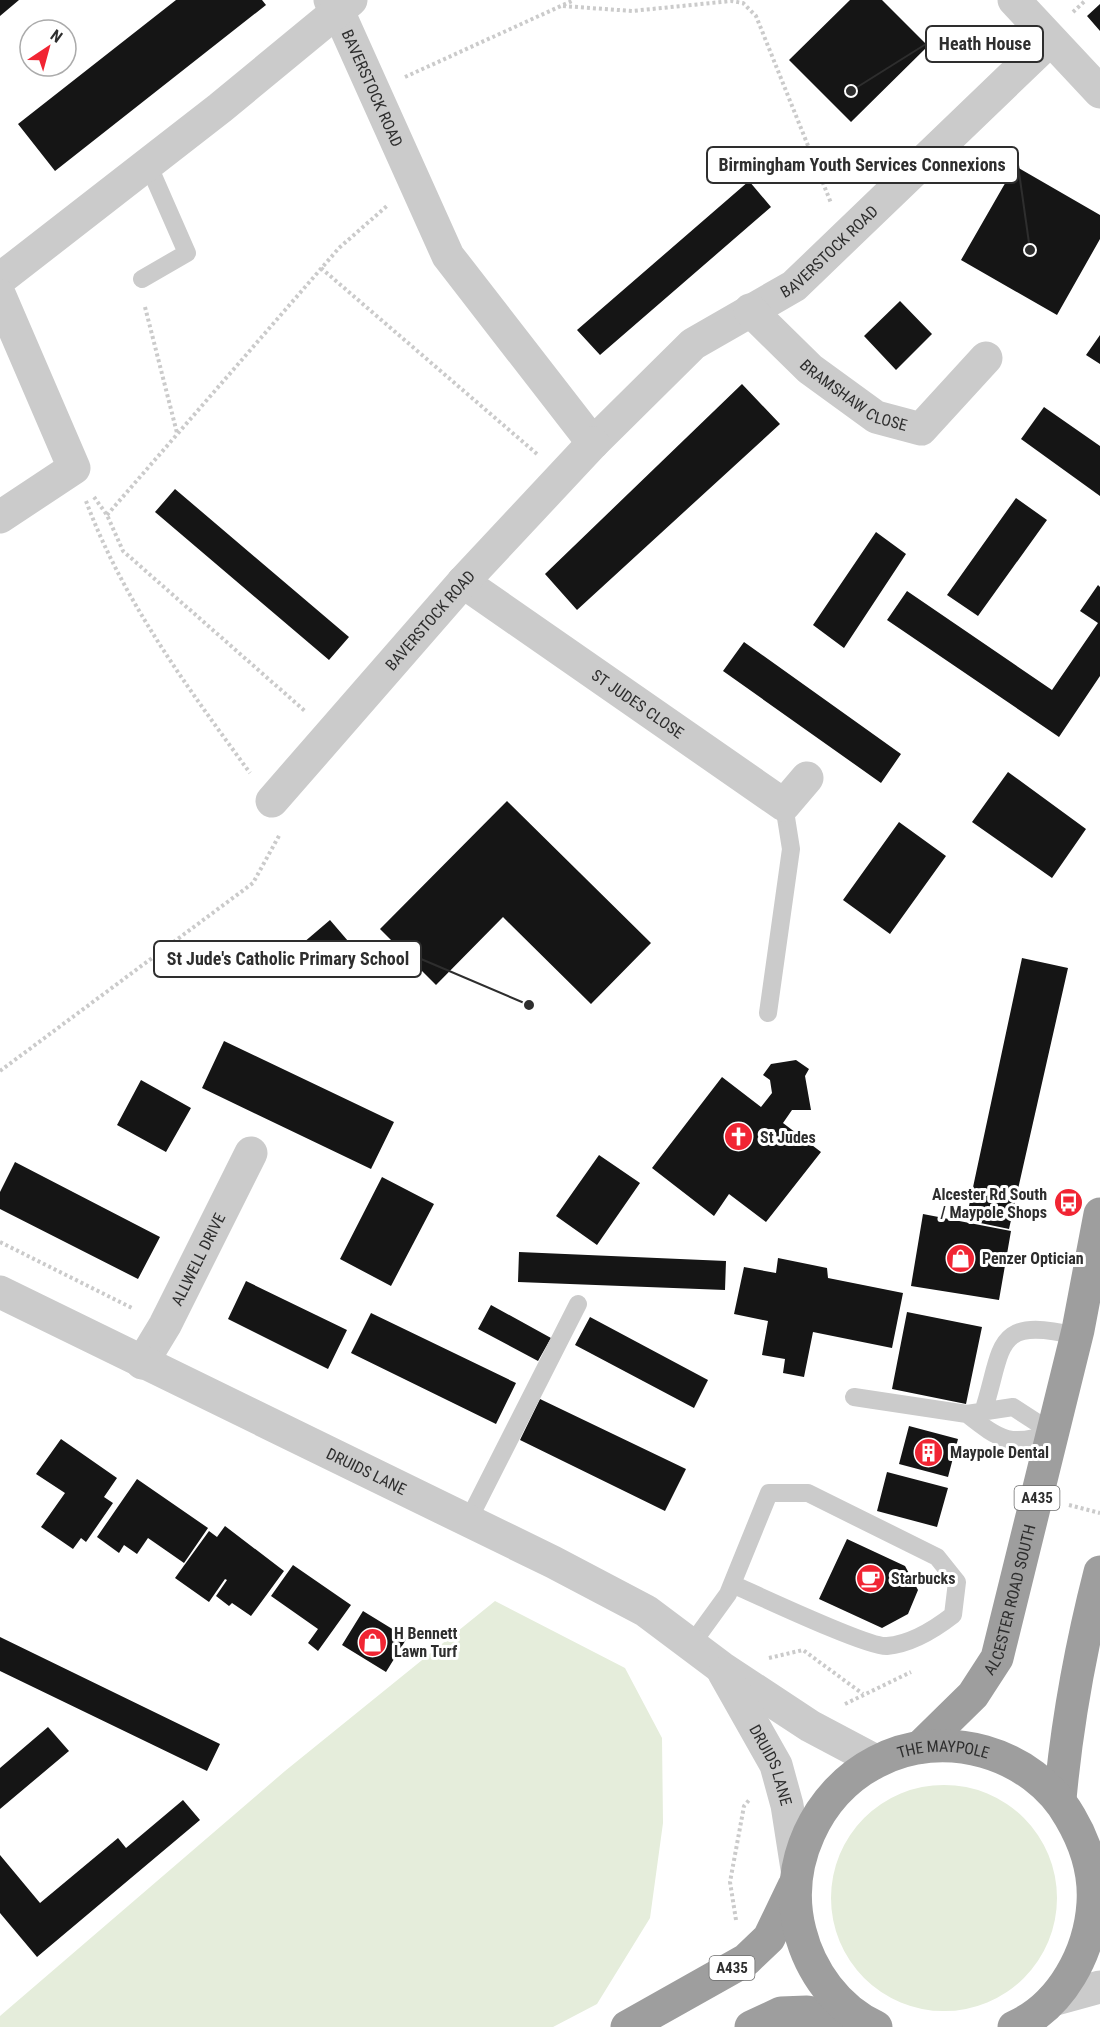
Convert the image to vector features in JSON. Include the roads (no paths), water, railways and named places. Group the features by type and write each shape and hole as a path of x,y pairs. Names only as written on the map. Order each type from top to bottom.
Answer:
{"highway":[{"name":"ALCESTER ROAD SOUTH","path":"920,1747 974,1695 997,1658 1076,1336 1099,1219"},
{"path":"1060,1798 1063,1759 1094,1622 1100,1572"},
{"name":"THE MAYPOLE","path":"870,2024 832,1992 818,1976 804,1947 796,1917 796,1876 812,1825 839,1788 876,1761 920,1747 959,1746 997,1754 1031,1772 1060,1798 1093,1850 1092,1926 1077,1966 1052,2000 1020,2026"},
{"name":"A435","path":"627,2027 746,1960 769,1938 796,1876"},
{"name":"A435","path":"751,2027 781,2013 807,2012 870,2024"}],"street":[{"path":"1014,0 1100,92"},
{"path":"0,279 148,164 340,4"},
{"name":"BAVERSTOCK ROAD","path":"340,4 374,92 448,256 593,443"},
{"name":"BAVERSTOCK ROAD","path":"272,801 463,582 593,443 693,344 794,286 1050,40"},
{"path":"0,296 74,468 0,517"},
{"name":"BRAMSHAW CLOSE","path":"750,310 810,369 876,417 921,429 986,358"},
{"name":"ST JUDES CLOSE","path":"463,582 784,805"},
{"path":"784,805 807,778"},
{"name":"ALLWELL DRIVE","path":"142,1363 165,1324 251,1153"},
{"name":"DRUIDS LANE","path":"0,1292 468,1521 646,1611 722,1668 810,1726 876,1761"},
{"name":"DRUIDS LANE","path":"722,1668 776,1765 787,1805 796,1876"},
{"path":"1052,2000 1100,1987"}],"lane":[{"path":"142,279 187,253 148,164"},
{"path":"768,1013 791,849 784,805"},
{"path":"468,1521 578,1304"},
{"path":"975,1413 1009,1338 1018,1332 1035,1328 1076,1336"},
{"path":"854,1397 975,1413 1013,1407 1053,1433"},
{"path":"975,1413 987,1431 1008,1440 1032,1440 1053,1433"},
{"path":"691,1645 728,1594 732,1584 769,1493 808,1493 937,1557 957,1582 953,1615 932,1631 886,1647 844,1632 732,1584"}],"place":[{"name":"Heath House","path":"851,91"},
{"name":"Birmingham Youth Services Connexions","path":"1030,250"},
{"name":"St Jude's Catholic Primary School","path":"529,1005"},
{"name":"St Judes","path":"739,1137"},
{"name":"Alcester Rd South / Maypole Shops","path":"1068,1203"},
{"name":"Penzer Optician","path":"961,1258"},
{"name":"Maypole Dental","path":"929,1452"},
{"name":"Starbucks","path":"870,1578"},
{"name":"H Bennett Lawn Turf","path":"373,1642"}]}
